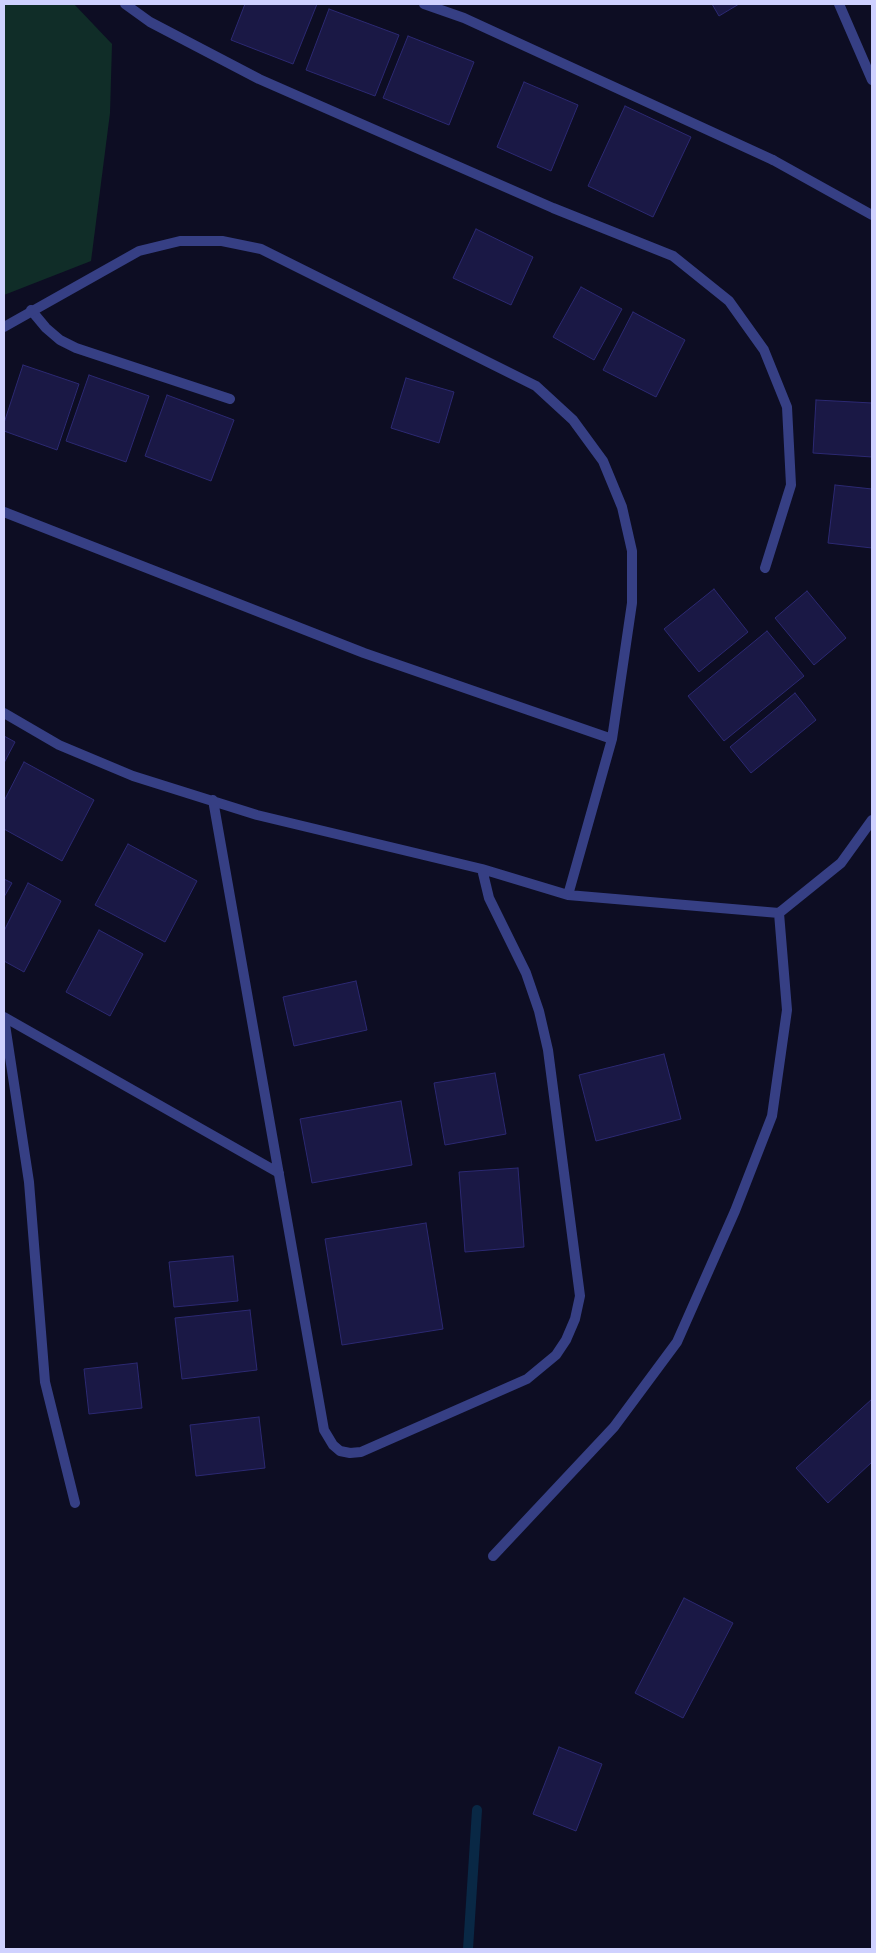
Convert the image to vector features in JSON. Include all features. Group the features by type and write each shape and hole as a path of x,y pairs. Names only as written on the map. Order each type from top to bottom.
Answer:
{"street":[{"path":"125,4 150,22 259,79 554,208 672,256 729,301 764,350 788,407 791,485 765,568"},
{"path":"424,4 464,18 774,160 872,215"},
{"path":"839,4 872,80"},
{"path":"4,326 139,251 180,241 222,241 260,249 536,386 574,420 603,462 622,507 632,551 632,603 612,739 568,895"},
{"path":"31,310 46,328 76,348 230,399"},
{"path":"4,512 364,653 612,739"},
{"path":"4,713 59,745 124,772 257,815 482,868 568,895 779,913 841,863 872,820"},
{"path":"213,800 324,1430 333,1446 340,1450 361,1452 527,1379 556,1355 566,1340 575,1319 580,1296 548,1050 539,1011 526,974 489,898 482,868"},
{"path":"493,1556 614,1427 677,1342 735,1211 772,1116 788,1010 779,913"},
{"path":"4,1018 279,1173"},
{"path":"4,1018 29,1182 44,1382 75,1502"}],"green space":[{"path":"4,4 74,4 112,44 110,113 91,261 4,295"}],"building":[{"path":"245,4 317,4 293,64 231,40"},
{"path":"712,4 739,4 719,16"},
{"path":"329,9 399,35 375,96 306,70"},
{"path":"408,36 474,62 449,125 383,98"},
{"path":"524,82 578,105 551,171 497,147"},
{"path":"625,106 691,137 653,217 588,186"},
{"path":"476,229 533,257 511,305 453,278"},
{"path":"581,287 622,309 594,360 553,337"},
{"path":"633,312 685,340 656,397 603,370"},
{"path":"23,365 79,384 57,450 4,431 4,423"},
{"path":"89,375 149,396 126,462 66,441"},
{"path":"406,378 454,392 439,443 391,428"},
{"path":"167,395 234,420 211,481 145,456"},
{"path":"816,400 872,403 872,457 813,453"},
{"path":"835,485 872,489 872,548 828,543"},
{"path":"714,589 748,632 699,672 664,629"},
{"path":"807,591 846,638 814,665 775,618"},
{"path":"767,631 804,676 724,741 688,696"},
{"path":"795,693 816,720 751,773 730,747"},
{"path":"4,736 15,742 4,763"},
{"path":"24,762 94,800 62,861 4,829 4,801"},
{"path":"128,844 197,881 165,942 95,905"},
{"path":"4,879 12,883 4,897"},
{"path":"28,883 61,901 24,972 4,961 4,931"},
{"path":"99,930 143,954 110,1016 66,992"},
{"path":"356,981 367,1030 294,1046 283,997"},
{"path":"664,1054 681,1119 596,1141 579,1075"},
{"path":"495,1073 506,1134 445,1145 434,1083"},
{"path":"401,1101 412,1165 312,1183 300,1119"},
{"path":"518,1168 524,1247 465,1252 459,1172"},
{"path":"426,1223 443,1329 342,1345 325,1239"},
{"path":"233,1256 238,1301 174,1307 169,1262"},
{"path":"250,1310 257,1370 182,1379 175,1318"},
{"path":"137,1363 142,1408 89,1414 84,1369"},
{"path":"872,1399 872,1462 828,1503 796,1468"},
{"path":"259,1417 265,1468 196,1476 190,1425"},
{"path":"684,1598 733,1623 683,1718 635,1693"},
{"path":"559,1747 602,1764 576,1831 533,1814"}],"waterway":[{"path":"468,1949 477,1810"}]}
